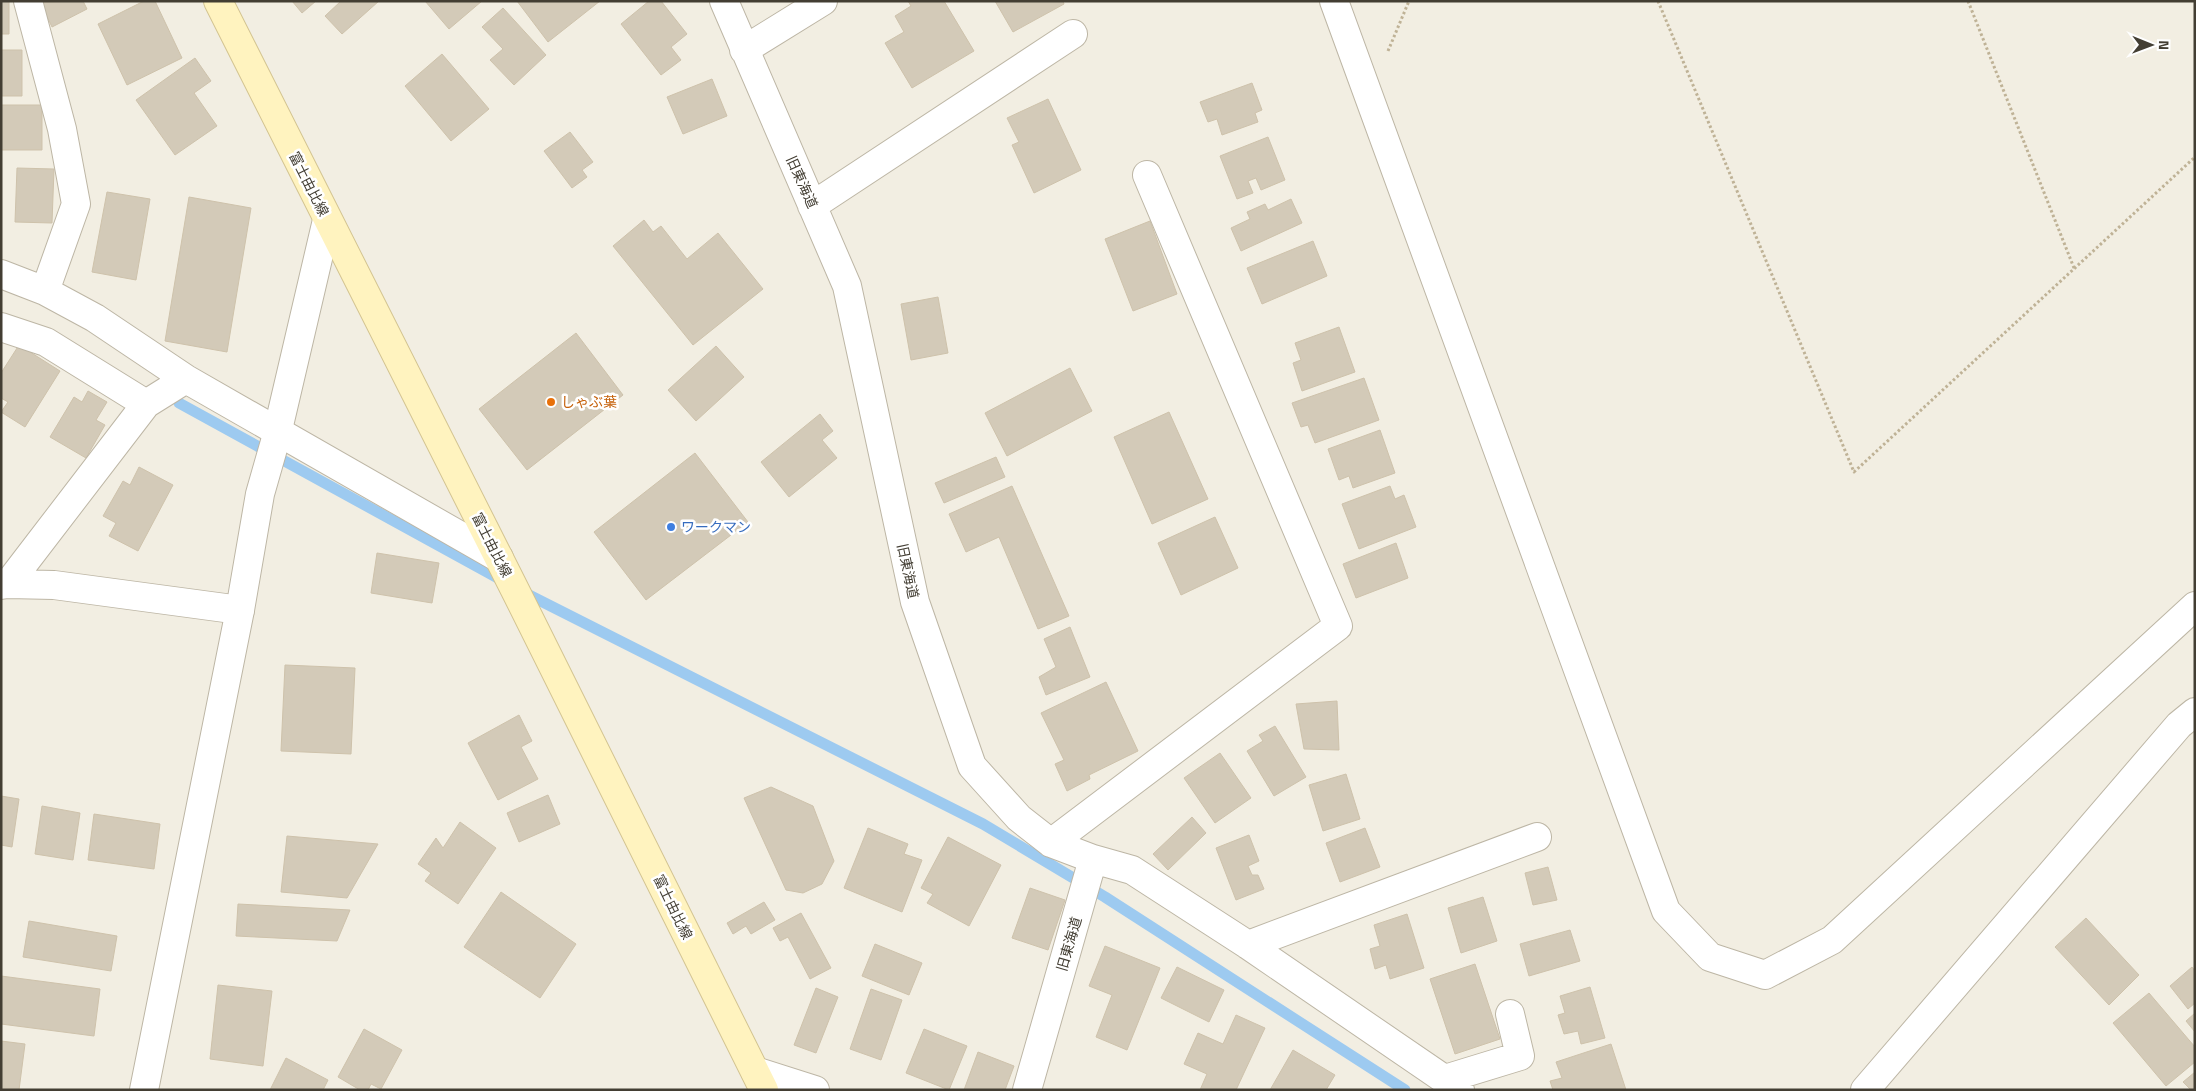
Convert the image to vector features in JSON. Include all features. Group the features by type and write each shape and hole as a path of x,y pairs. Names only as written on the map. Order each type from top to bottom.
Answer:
{"main road":[{"name":"富士由比線","path":"218,1 499,558 759,1080"}],"street":[{"path":"28,1 62,129 76,204 45,291"},
{"name":"旧東海道","path":"724,1 847,286 915,602 972,766 1019,818 1051,843 1093,859 1027,1090"},
{"path":"744,50 823,1"},
{"path":"1334,1 1666,911 1710,957 1765,975 1832,940 2195,606"},
{"path":"812,206 1073,34"},
{"path":"1051,843 1338,626 1147,175"},
{"path":"144,1090 240,610 260,494 276,435 327,220"},
{"path":"1,274 45,291 94,318 186,379 276,435 499,558"},
{"path":"1,326 46,342 146,404"},
{"path":"4,584 146,404 186,379"},
{"path":"4,584 54,585 240,610"},
{"path":"1865,1090 2179,725 2195,712"},
{"path":"1248,945 1537,837"},
{"path":"1093,859 1132,870 1248,945 1453,1084 1520,1056 1510,1014"},
{"path":"759,1080 815,1090"}],"path":[{"path":"1658,1 1854,472 2195,157"},
{"path":"1968,1 2074,268"}],"building":[{"path":"1,1 9,1 9,34 1,34"},
{"path":"83,1 87,9 52,27 40,2"},
{"path":"144,1 155,1 182,58 127,85 98,24"},
{"path":"292,1 316,1 302,13"},
{"path":"341,1 379,1 342,34 325,16"},
{"path":"425,1 482,1 449,29"},
{"path":"517,1 600,1 548,42"},
{"path":"649,1 661,1 687,34 671,47 681,60 661,75 621,24"},
{"path":"908,1 944,1 974,51 912,88 885,43 904,32 895,16 911,6"},
{"path":"995,1 1063,1 1064,4 1013,32"},
{"path":"503,8 546,55 514,85 490,60 503,49 482,27"},
{"path":"1,50 22,50 22,96 1,96"},
{"path":"442,54 489,109 451,141 405,86"},
{"path":"195,58 211,81 194,93 217,126 175,155 136,100"},
{"path":"712,79 727,116 683,134 667,97"},
{"path":"1252,83 1262,110 1255,113 1258,122 1222,135 1217,119 1208,122 1200,102"},
{"path":"1048,99 1081,170 1034,193 1012,145 1019,142 1007,118"},
{"path":"1,105 42,105 42,150 1,150"},
{"path":"570,132 593,162 582,170 587,177 572,188 544,151"},
{"path":"1268,137 1285,180 1261,190 1256,178 1248,181 1253,193 1237,199 1220,156"},
{"path":"17,168 54,169 52,223 15,222"},
{"path":"107,192 150,199 136,280 92,272"},
{"path":"189,197 251,208 227,352 165,341"},
{"path":"1291,199 1302,223 1241,251 1231,228 1250,219 1247,212 1265,204 1268,210"},
{"path":"644,220 653,232 661,226 687,259 718,233 763,289 693,345 613,246"},
{"path":"1150,221 1177,294 1133,311 1105,239"},
{"path":"1313,241 1327,276 1262,304 1247,268"},
{"path":"938,297 948,353 911,360 901,304"},
{"path":"1339,327 1355,372 1302,391 1293,363 1301,360 1295,343"},
{"name":"しゃぶ葉","path":"576,333 623,395 527,470 479,409"},
{"path":"19,345 60,371 25,427 1,412 8,402 1,398 1,373"},
{"path":"716,346 744,377 696,421 668,390"},
{"path":"1070,368 1092,411 1007,456 985,413"},
{"path":"1364,378 1379,420 1315,443 1308,425 1301,427 1292,403"},
{"path":"88,391 107,402 96,420 105,425 86,458 50,437 74,397 82,402"},
{"path":"1169,412 1208,499 1152,524 1114,437"},
{"path":"820,414 833,431 822,440 837,458 789,497 761,462"},
{"path":"1380,430 1395,473 1353,488 1349,476 1339,480 1328,449"},
{"name":"ワークマン","path":"695,453 748,522 646,600 594,532"},
{"path":"996,457 1005,477 944,503 935,483"},
{"path":"139,467 173,485 138,551 109,536 116,523 103,516 123,481 130,485"},
{"path":"1012,486 1069,616 1038,629 999,537 966,552 949,514"},
{"path":"1390,486 1395,499 1404,495 1416,527 1359,549 1342,504"},
{"path":"1215,517 1238,568 1181,595 1158,543"},
{"path":"1396,543 1408,578 1356,598 1343,564"},
{"path":"377,553 439,563 432,603 371,593"},
{"path":"1070,627 1090,677 1046,695 1039,677 1056,667 1044,639"},
{"path":"285,665 355,668 351,754 281,751"},
{"path":"1106,682 1138,751 1089,775 1090,779 1067,791 1055,764 1064,760 1041,713"},
{"path":"1337,701 1339,750 1304,749 1296,704"},
{"path":"519,715 532,741 521,747 538,779 498,800 468,743"},
{"path":"1275,726 1306,777 1274,796 1247,751 1263,741 1259,735"},
{"path":"1220,753 1251,798 1215,823 1184,778"},
{"path":"1346,774 1360,819 1323,831 1309,785"},
{"path":"771,787 813,806 834,861 822,884 803,893 786,890 744,798"},
{"path":"548,795 560,824 519,842 507,813"},
{"path":"1,796 19,799 12,847 1,845"},
{"path":"42,806 80,813 73,860 35,854"},
{"path":"94,814 160,824 154,869 88,860"},
{"path":"1192,817 1206,833 1168,870 1153,854"},
{"path":"460,822 496,848 458,904 425,881 431,873 418,864 436,838 443,848"},
{"path":"868,828 908,844 904,854 922,860 902,912 844,888"},
{"path":"1365,828 1380,867 1340,882 1326,843"},
{"path":"1249,835 1259,861 1248,866 1252,875 1258,875 1264,889 1236,900 1216,848"},
{"path":"287,836 378,844 347,898 281,892"},
{"path":"948,837 1001,865 969,926 927,903 933,894 921,888"},
{"path":"1548,867 1557,900 1533,905 1525,873"},
{"path":"1030,888 1065,900 1048,950 1012,938"},
{"path":"501,892 576,944 540,998 464,947"},
{"path":"1483,897 1497,941 1461,953 1448,908"},
{"path":"764,902 775,920 751,934 746,926 733,934 727,923"},
{"path":"238,904 350,910 337,941 236,936"},
{"path":"801,913 831,968 810,979 788,937 780,941 773,928"},
{"path":"1407,914 1424,968 1390,979 1386,965 1375,969 1370,949 1380,946 1374,925"},
{"path":"2086,918 2139,975 2109,1005 2055,947"},
{"path":"29,921 117,936 111,971 23,957"},
{"path":"1570,930 1580,961 1529,976 1520,944"},
{"path":"875,944 922,963 909,995 862,976"},
{"path":"1105,946 1160,968 1127,1050 1096,1037 1112,995 1089,986"},
{"path":"1475,964 1500,1039 1455,1054 1430,979"},
{"path":"1177,967 1224,990 1209,1022 1161,998"},
{"path":"2192,967 2195,971 2195,1003 2188,1009 2170,986"},
{"path":"1,976 100,989 94,1036 1,1024"},
{"path":"218,985 272,991 263,1066 210,1059"},
{"path":"1590,987 1605,1038 1581,1044 1578,1031 1564,1034 1558,1015 1565,1013 1560,996"},
{"path":"816,988 838,997 816,1053 794,1045"},
{"path":"871,989 902,1000 881,1060 850,1049"},
{"path":"2149,993 2195,1047 2195,1062 2166,1086 2113,1023"},
{"path":"2195,1013 2195,1032 2186,1021"},
{"path":"1236,1015 1265,1028 1236,1090 1200,1090 1207,1074 1184,1064 1198,1033 1223,1044"},
{"path":"364,1029 402,1050 381,1089 371,1084 368,1090 360,1090 338,1077"},
{"path":"924,1029 967,1046 949,1090 906,1073"},
{"path":"1,1041 25,1044 19,1090 1,1090"},
{"path":"1611,1044 1626,1090 1553,1090 1550,1081 1562,1078 1556,1062"},
{"path":"1293,1050 1335,1075 1326,1090 1270,1090"},
{"path":"978,1052 1014,1066 1005,1090 964,1090"},
{"path":"286,1058 328,1080 323,1090 270,1090"},
{"path":"2195,1072 2195,1090 2191,1090 2183,1082"}],"waterway":[{"path":"179,403 505,582"},
{"path":"521,591 983,824 1105,897 1405,1090"}],"place":[{"name":"しゃぶ葉","path":"551,402"},
{"name":"ワークマン","path":"671,527"}]}
